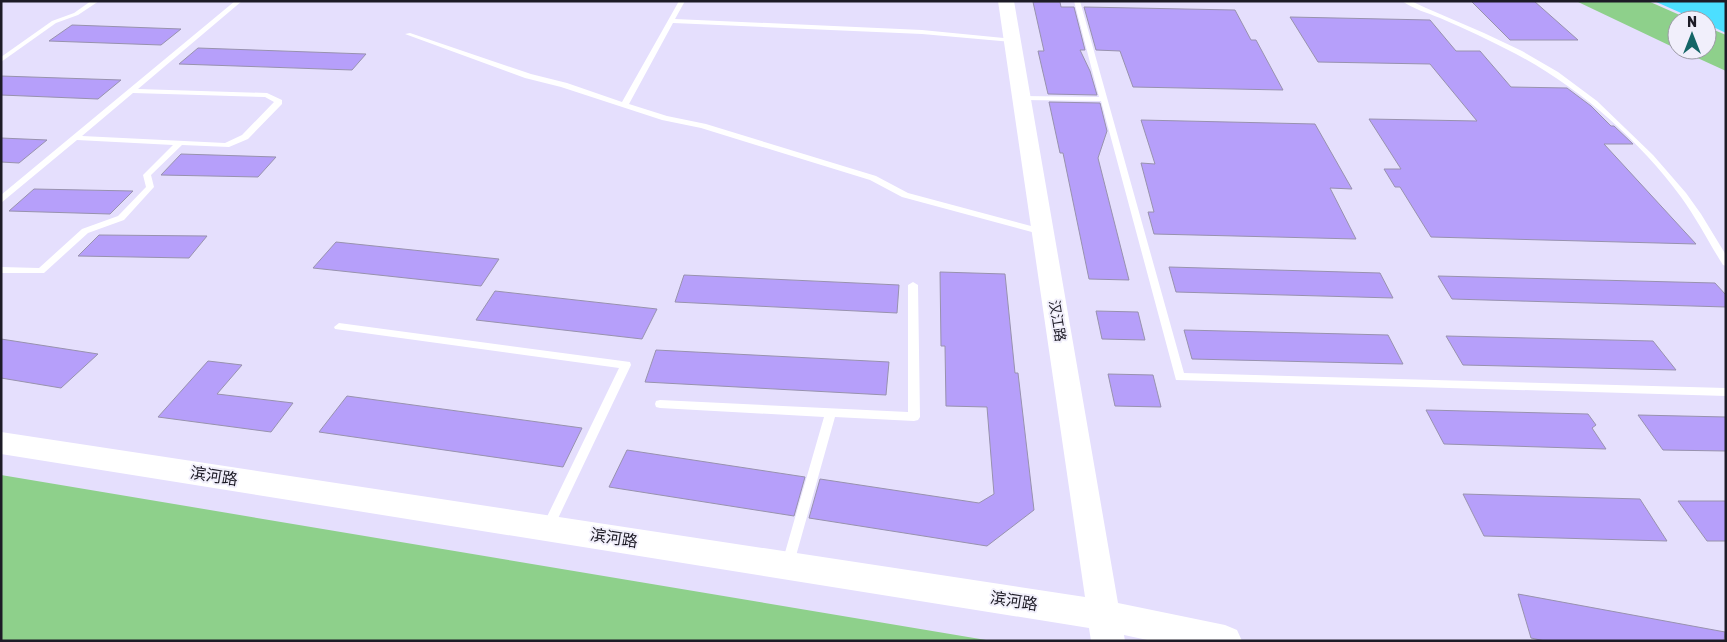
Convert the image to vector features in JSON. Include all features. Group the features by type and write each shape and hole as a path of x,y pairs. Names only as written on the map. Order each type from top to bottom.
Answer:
{"street":[{"name":"汉江路","path":"1006,1 1106,628"},
{"name":"滨河路","path":"1,443 787,565 1106,628 1225,641"}],"lane":[{"path":"1,60 54,22 76,14 96,1"},
{"path":"1,200 239,1"},
{"path":"624,105 682,1"},
{"path":"1077,1 1180,377 1726,392"},
{"path":"1405,1 1507,48 1554,73 1592,100 1668,176 1696,213 1726,263"},
{"path":"671,21 922,32 1012,40"},
{"path":"408,34 528,76 564,85 665,118 703,126 873,178 905,195 1043,232"},
{"path":"75,138 226,145 245,137 279,102 267,95 132,90"},
{"path":"1022,98 1103,99"},
{"path":"1,270 41,271 85,231 121,218 150,187 146,175 180,143"},
{"path":"660,404 914,417 913,285"},
{"path":"339,328 626,365 548,528"},
{"path":"787,565 831,413"}],"green space":[{"path":"1576,1 1648,1 1668,10 1667,44"},
{"path":"1717,31 1726,35 1726,71 1702,60 1717,60"},
{"path":"1,475 992,641 1,641"}],"water":[{"path":"1654,1 1726,1 1726,33 1717,29 1717,10 1674,10"}],"building":[{"path":"1471,1 1534,1 1578,40 1510,40"},
{"path":"1033,2 1060,2 1061,7 1074,7 1085,50 1080,50 1090,71 1097,95 1048,94 1038,51 1044,51"},
{"path":"1084,7 1235,10 1251,40 1256,40 1283,90 1133,87 1120,51 1096,50"},
{"path":"1290,17 1430,20 1456,51 1480,51 1511,87 1567,88 1591,106 1633,144 1604,144 1696,244 1431,237 1400,187 1395,187 1384,169 1401,169 1369,119 1477,121 1430,64 1318,62"},
{"path":"72,25 181,29 161,45 49,41"},
{"path":"198,48 366,54 352,70 179,64"},
{"path":"1,76 121,80 98,99 1,95"},
{"path":"1049,102 1100,103 1107,131 1098,158 1129,280 1089,279 1063,153 1060,153"},
{"path":"1141,120 1315,124 1352,189 1330,188 1356,239 1154,234 1148,212 1154,212 1141,163 1155,164"},
{"path":"1,138 47,140 19,163 1,162"},
{"path":"181,154 276,157 258,177 161,175"},
{"path":"34,189 133,191 110,214 9,211"},
{"path":"99,235 207,236 189,258 78,256"},
{"path":"336,242 499,259 481,286 313,268"},
{"path":"1169,267 1380,273 1393,298 1176,292"},
{"path":"940,272 1005,274 1015,373 1018,373 1034,510 987,546 809,518 820,479 979,503 994,494 987,407 946,406 945,346 941,346"},
{"path":"684,275 899,285 897,313 675,302"},
{"path":"1438,276 1715,283 1726,295 1726,307 1452,299"},
{"path":"495,291 657,309 642,339 476,320"},
{"path":"1096,311 1138,312 1145,340 1102,339"},
{"path":"1184,330 1388,335 1403,364 1192,359"},
{"path":"1446,336 1653,341 1676,370 1463,365"},
{"path":"1,339 98,354 61,388 1,378"},
{"path":"656,350 889,362 886,395 645,382"},
{"path":"208,361 242,365 217,394 293,403 271,432 158,417"},
{"path":"1108,374 1153,375 1161,407 1115,406"},
{"path":"347,396 582,428 563,467 319,432"},
{"path":"1426,410 1588,414 1596,425 1592,428 1606,449 1444,444"},
{"path":"1638,415 1726,417 1726,451 1663,450"},
{"path":"627,450 805,477 794,516 609,487"},
{"path":"1463,494 1640,499 1667,541 1484,536"},
{"path":"1678,501 1726,501 1726,541 1707,541"},
{"path":"1518,594 1725,632 1724,641 1545,641 1531,638"}]}
